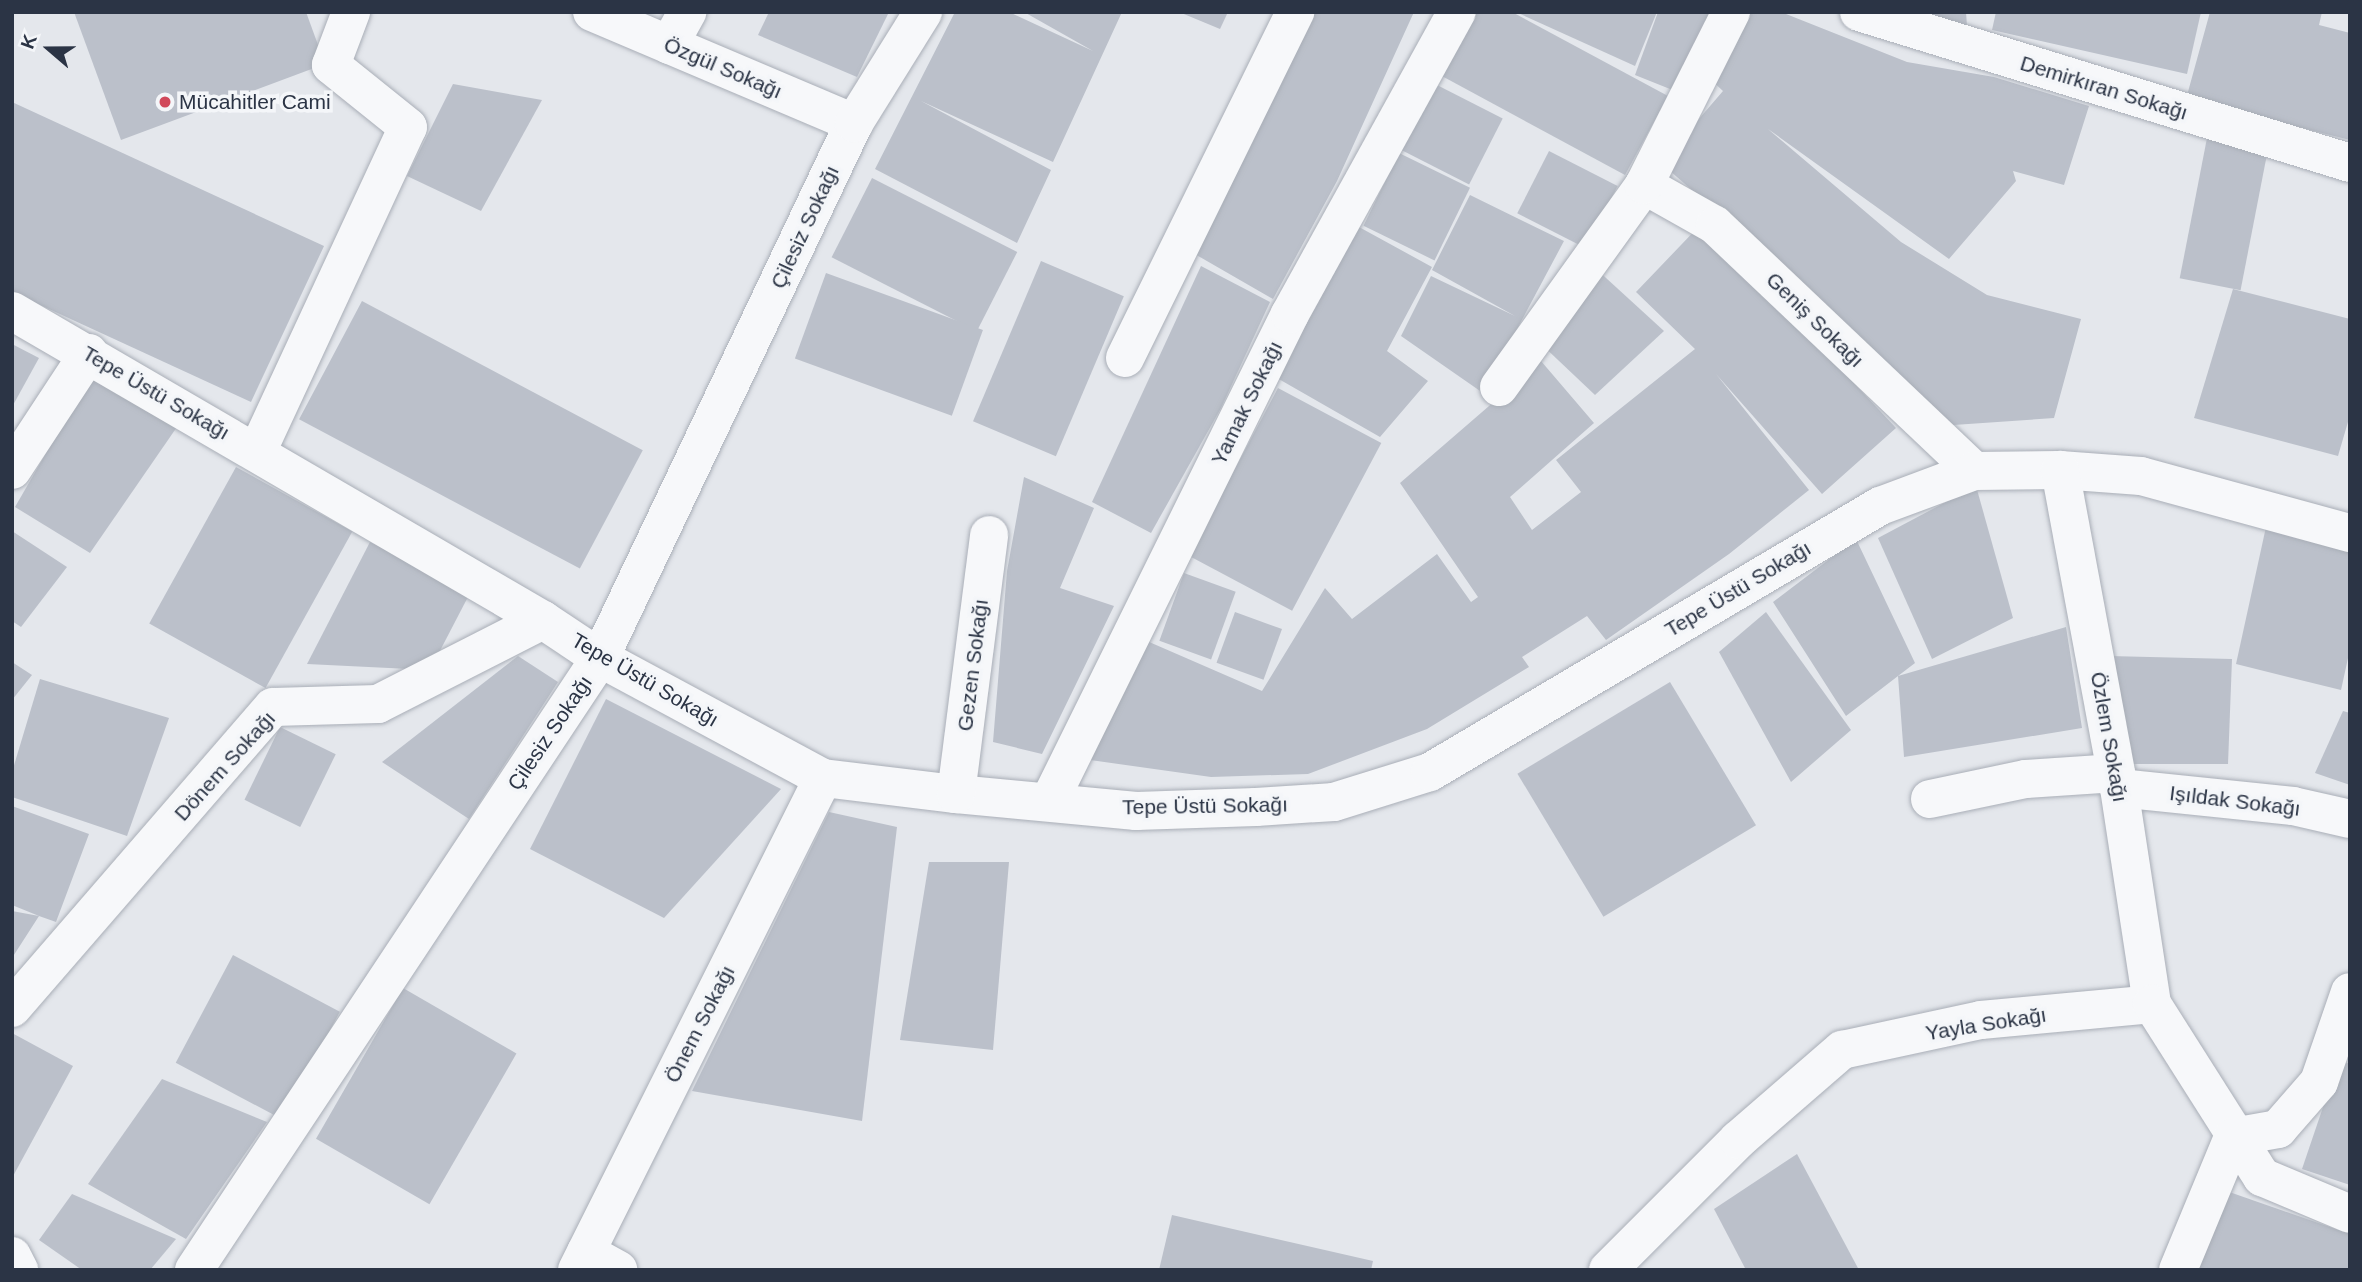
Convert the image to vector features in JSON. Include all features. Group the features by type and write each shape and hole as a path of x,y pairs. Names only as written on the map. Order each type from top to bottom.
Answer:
{"street":[{"path":"257,452 408,127 331,65 351,12"},
{"name":"Özgül Sokağı","path":"592,12 678,29 854,123"},
{"name":"Çilesiz Sokağı","path":"194,1270 600,658 854,123 923,12"},
{"path":"1125,358 1295,12"},
{"name":"Yamak Sokağı","path":"1050,800 1290,314 1457,12"},
{"path":"1499,387 1644,185 1731,12"},
{"name":"Demirkıran Sokağı","path":"1859,12 2350,163"},
{"name":"Geniş Sokağı","path":"1644,185 1715,225 1974,471"},
{"name":"Tepe Üstü Sokağı","path":"12,311 89,353 543,620 600,658 823,778 956,794 1050,800 1136,811 1334,802 1430,772 1880,506 1974,471 2060,470 2141,476 2350,533"},
{"path":"12,470 89,353"},
{"name":"Özlem Sokağı","path":"2060,470 2117,781 2152,1004"},
{"name":"Gezen Sokağı","path":"956,794 989,535"},
{"name":"Dönem Sokağı","path":"12,1008 273,707 378,704 543,620"},
{"name":"Önem Sokağı","path":"594,1264 823,778"},
{"name":"Işıldak Sokağı","path":"1930,799 2026,779 2117,781 2293,806 2350,819"},
{"path":"2233,1138 2278,1129 2319,1082 2350,992"},
{"path":"2152,1004 2233,1138 2262,1177 2350,1214"},
{"name":"Yayla Sokağı","path":"1608,1270 1738,1140 1842,1050 1981,1020 2152,1004"},
{"path":"2178,1270 2233,1138"},
{"path":"12,1256 19,1270"}],"building":[{"name":"Mücahitler Cami","path":"74,12 306,12 325,64 121,140"},
{"path":"769,12 889,12 857,77 758,35"},
{"path":"955,12 1009,12 1093,51 1024,12 1122,12 1053,162 921,101 1051,170 1017,243 875,169"},
{"path":"1179,12 1228,12 1220,29"},
{"path":"1306,12 1414,12 1337,181 1273,299 1193,253 1280,86"},
{"path":"1474,12 1512,12 1668,96 1625,175 1440,75"},
{"path":"1516,12 1657,12 1635,66"},
{"path":"1658,12 1720,12 1685,95 1635,75"},
{"path":"1746,12 1781,12 1907,62 1994,77 2089,106 2064,185 2013,171 2016,181 1949,259 1768,129 1901,242 1987,295 2081,319 2054,418 1939,426 1734,227 1661,163 1723,91 1708,77"},
{"path":"1966,12 1967,26 1927,13"},
{"path":"1996,12 2201,12 2187,74 1992,30"},
{"path":"2210,12 2322,12 2319,25 2350,33 2350,140 2186,99"},
{"path":"453,84 542,100 481,211 407,176"},
{"path":"1435,84 1503,119 1469,184 1401,150"},
{"path":"12,102 324,246 251,402 12,292"},
{"path":"2207,138 2268,150 2241,290 2180,278"},
{"path":"1549,151 1618,186 1586,248 1517,213"},
{"path":"1399,153 1470,188 1434,260 1363,226"},
{"path":"872,178 1017,252 977,331 832,257"},
{"path":"1470,195 1564,241 1483,393 1401,336 1431,276 1515,316 1432,270"},
{"path":"1703,222 1896,428 1822,494 1716,374 1809,490 1729,554 1606,640 1587,616 1522,657 1529,667 1427,729 1308,774 1211,777 1083,759 1140,638 1262,691 1325,588 1352,619 1437,554 1471,602 1478,597 1400,483 1541,361 1594,423 1510,497 1532,530 1581,492 1556,460 1695,349 1636,292"},
{"path":"1359,227 1432,267 1387,351 1428,381 1380,437 1277,378"},
{"path":"1041,261 1124,296 1056,456 973,421"},
{"path":"1201,266 1270,302 1221,408 1151,533 1092,502"},
{"path":"1594,267 1664,331 1595,395 1539,342"},
{"path":"826,273 983,330 952,416 795,359"},
{"path":"2233,289 2350,319 2350,415 2338,456 2194,418"},
{"path":"362,301 643,450 580,569 299,419"},
{"path":"12,344 39,358 12,407"},
{"path":"94,370 188,411 90,553 15,507"},
{"path":"1278,388 1381,443 1292,611 1189,556"},
{"path":"236,467 352,531 266,688 149,624"},
{"path":"1024,477 1094,508 1060,588 1114,606 1042,754 993,742 1007,571"},
{"path":"1976,486 2013,618 1932,659 1878,538"},
{"path":"2266,527 2350,551 2350,649 2341,690 2236,664"},
{"path":"12,531 67,567 21,627 12,621"},
{"path":"1856,539 1915,663 1846,716 1773,602"},
{"path":"370,542 470,593 430,670 307,664"},
{"path":"1184,573 1236,592 1211,659 1159,641"},
{"path":"1235,612 1282,629 1264,680 1217,663"},
{"path":"1766,612 1851,730 1791,782 1719,652"},
{"path":"2066,627 2082,728 1904,757 1898,676"},
{"path":"518,656 558,682 469,819 382,762"},
{"path":"2109,656 2232,659 2228,764 2123,764"},
{"path":"12,662 32,675 12,700"},
{"path":"40,679 169,718 127,836 12,797 12,772"},
{"path":"1670,682 1756,825 1603,917 1517,774"},
{"path":"606,699 781,789 664,918 530,849"},
{"path":"2343,711 2350,713 2350,785 2315,773"},
{"path":"280,727 336,754 300,827 244,800"},
{"path":"12,806 89,834 56,922 12,905"},
{"path":"829,812 897,827 862,1121 692,1091"},
{"path":"929,862 1009,862 993,1050 900,1040"},
{"path":"12,911 39,916 12,958"},
{"path":"233,955 340,1012 283,1120 176,1063"},
{"path":"403,988 516,1054 429,1204 316,1139"},
{"path":"12,1033 73,1066 12,1178"},
{"path":"2339,1060 2350,1064 2350,1185 2302,1169"},
{"path":"162,1079 267,1122 186,1239 88,1184"},
{"path":"1797,1154 1859,1270 1746,1270 1714,1209"},
{"path":"2215,1187 2350,1234 2350,1270 2186,1270"},
{"path":"72,1194 176,1239 150,1270 82,1270 39,1240"},
{"path":"1172,1215 1373,1261 1371,1270 1159,1270"}],"place":[{"name":"Mücahitler Cami","path":"165,102"}]}
